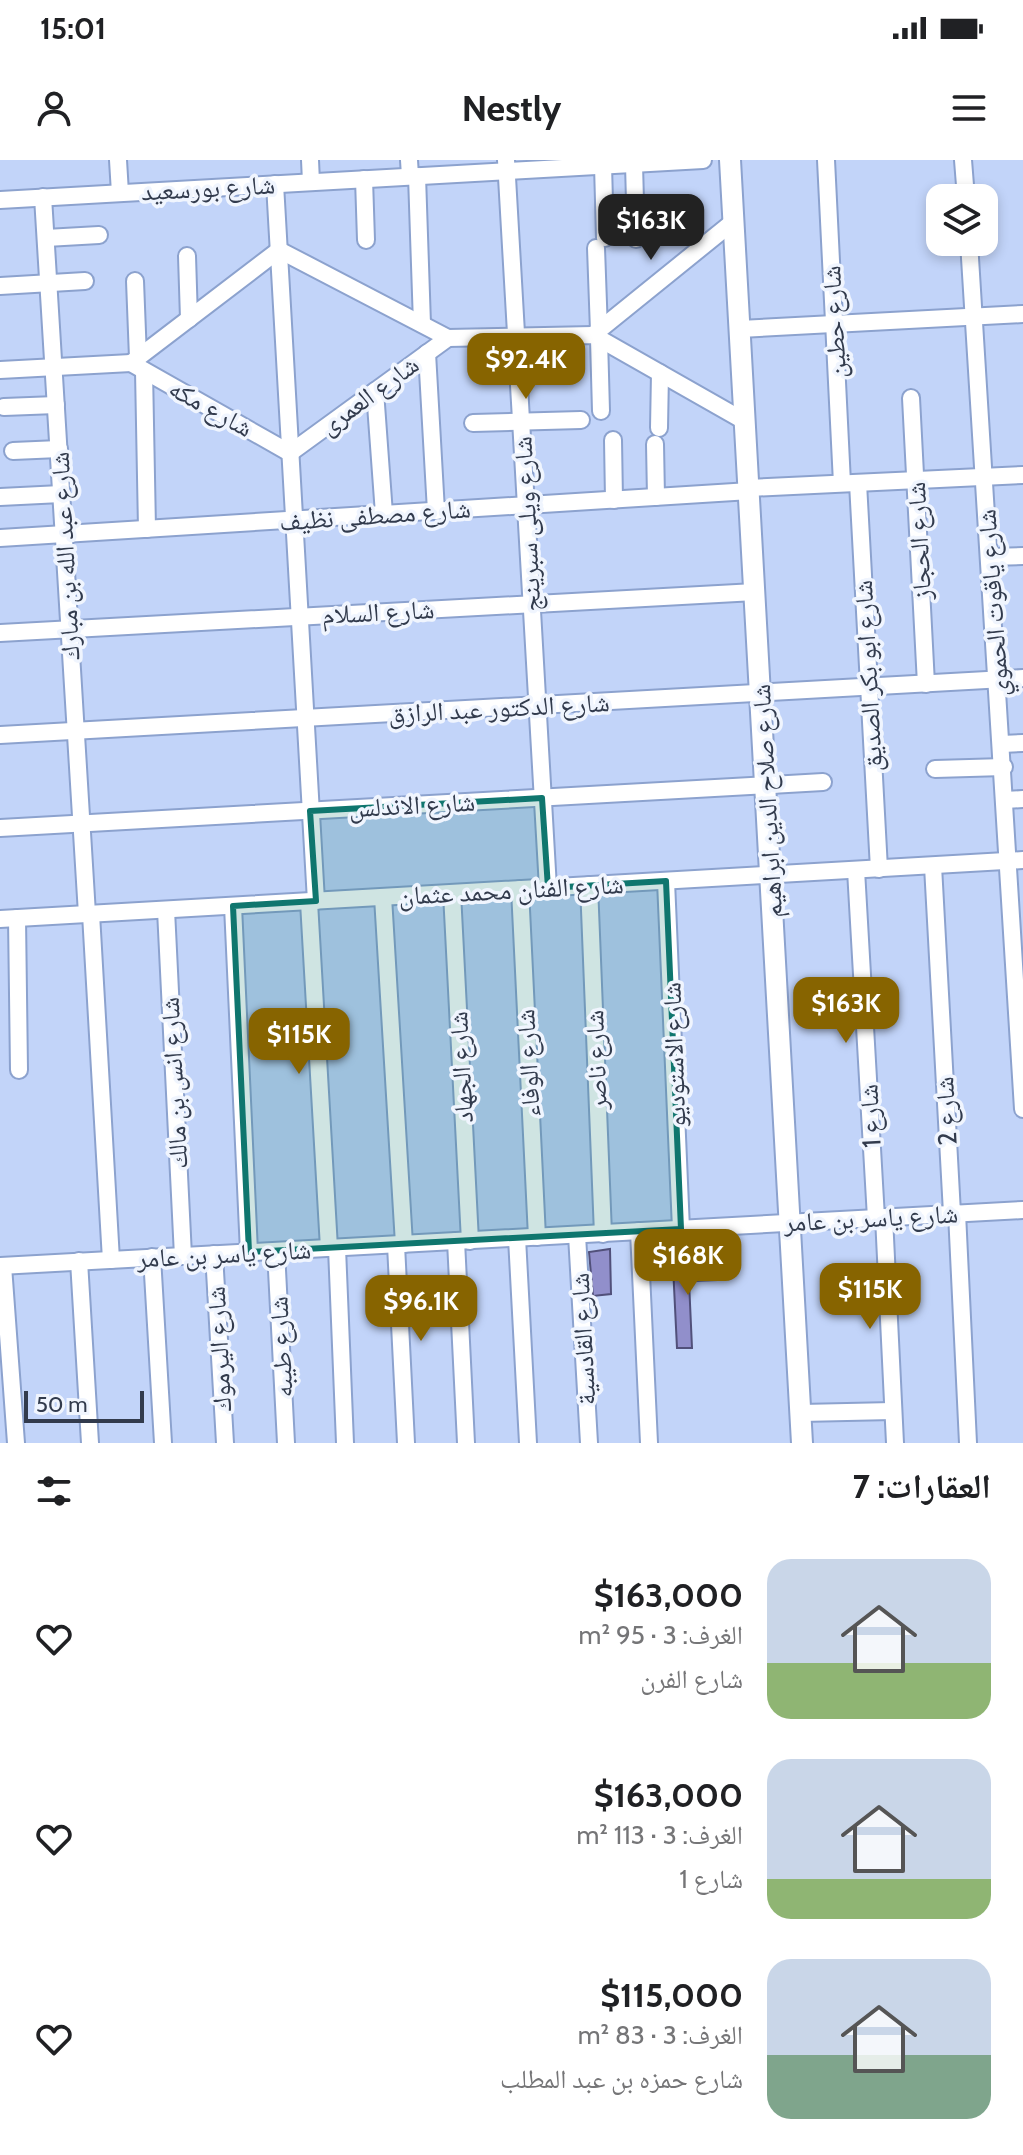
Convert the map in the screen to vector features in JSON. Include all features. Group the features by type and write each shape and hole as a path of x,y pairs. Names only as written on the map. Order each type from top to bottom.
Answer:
{"street":[{"path":"118,160 120,193"},
{"path":"310,160 311,182"},
{"name":"شارع بورسعيد","path":"0,200 364,179 412,171 703,160"},
{"name":"شارع صلاح الدين ابراهيم","path":"730,160 802,1443"},
{"name":"شارع حطين","path":"826,160 834,324 850,483"},
{"path":"963,160 965,184"},
{"path":"634,164 636,239"},
{"path":"601,411 597,335 603,165"},
{"name":"شارع ويلى سبرينج","path":"506,166 548,888"},
{"path":"412,171 422,324"},
{"path":"364,179 366,240"},
{"path":"275,184 310,811 312,901 345,1443"},
{"name":"شارع عبد الله بن مبارك","path":"43,197 111,1260"},
{"path":"597,335 734,221"},
{"path":"46,238 99,235"},
{"path":"279,250 448,338 597,335 746,422"},
{"path":"0,370 138,364 189,319 279,250"},
{"path":"187,256 189,319"},
{"name":"شارع ياقوت الحموي","path":"970,256 1005,800 1016,861 1023,1109"},
{"path":"0,286 85,281"},
{"path":"135,281 147,529"},
{"path":"740,329 1023,314"},
{"name":"شارع العمرى","path":"290,453 448,338"},
{"path":"427,353 436,511"},
{"name":"شارع مكه","path":"138,364 290,453"},
{"path":"656,497 660,373"},
{"path":"375,391 384,514"},
{"name":"شارع الحجاز","path":"911,398 926,684"},
{"path":"4,407 56,405"},
{"path":"473,423 581,420"},
{"path":"613,440 614,500"},
{"path":"13,451 59,449"},
{"name":"شارع مصطفى نظيف","path":"0,538 749,489 1023,475"},
{"name":"شارع ابو بكر الصديق","path":"850,483 869,687 879,869"},
{"path":"0,497 61,494"},
{"path":"990,557 1023,556"},
{"name":"شارع السلام","path":"0,633 755,592"},
{"name":"شارع الدكتور عبد الرازق","path":"0,735 1023,678"},
{"path":"1002,744 1023,743"},
{"path":"935,769 1004,767"},
{"name":"شارع الاندلس","path":"0,828 823,782"},
{"path":"1005,800 1023,799"},
{"name":"شارع الفنان محمد عثمان","path":"8,919 1016,861"},
{"name":"شارع 2","path":"933,866 954,1213"},
{"name":"شارع 1","path":"856,870 895,1443"},
{"name":"شارع الاستوديو","path":"666,881 681,1229"},
{"name":"شارع ناصر","path":"589,885 603,1234"},
{"name":"شارع الوفاء","path":"520,889 537,1237"},
{"name":"شارع الجهاد","path":"452,893 466,1443"},
{"path":"383,897 406,1443"},
{"path":"233,906 249,1252"},
{"name":"شارع انس بن مالك","path":"166,910 183,1256"},
{"path":"8,919 19,1070"},
{"name":"شارع ياسر بن عامر","path":"1,1266 1023,1210"},
{"path":"954,1213 968,1443"},
{"path":"639,1231 649,1443"},
{"name":"شارع القادسية","path":"577,1235 589,1443"},
{"path":"517,1238 528,1443"},
{"name":"شارع طيبه","path":"276,1251 286,1443"},
{"name":"شارع اليرموك","path":"214,1254 225,1443"},
{"path":"152,1257 163,1443"},
{"path":"79,1261 90,1443"},
{"path":"1,1266 16,1443"},
{"path":"801,1413 893,1411"}],"highlighted area":[{"path":"542,798 548,888 666,881 681,1229 249,1252 233,906 316,901 310,811"}],"building":[{"path":"610,1249 611,1294 593,1296 589,1252"},
{"path":"716,1263 717,1280 689,1281 692,1348 677,1348 673,1266"}]}
